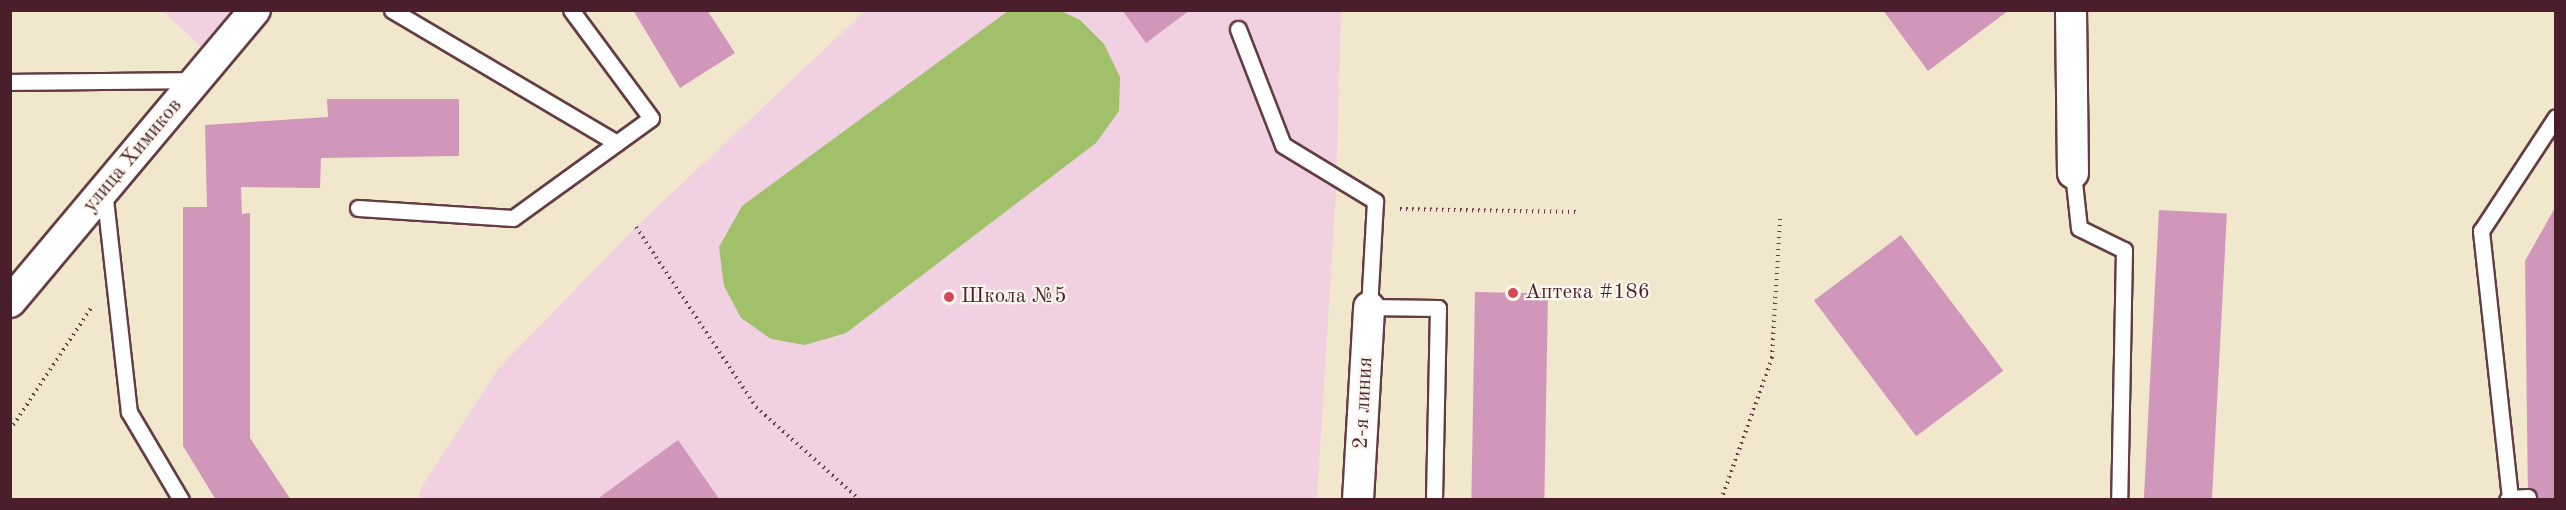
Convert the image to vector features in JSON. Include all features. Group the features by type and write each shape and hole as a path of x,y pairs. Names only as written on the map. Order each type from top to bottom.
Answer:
{"street":[{"name":"улица Химиков","path":"10,302 255,10"},
{"path":"2071,10 2073,173"},
{"name":"2-я линия","path":"1358,500 1369,307"}],"lane":[{"path":"392,10 616,143"},
{"path":"358,208 513,218 651,118 571,10"},
{"path":"1238,29 1283,145 1375,201 1369,307 1438,308 1434,500"},
{"path":"10,82 196,80"},
{"path":"2528,497 2508,499 2481,231 2556,117"},
{"path":"2073,173 2079,228 2124,250 2119,500"},
{"path":"104,190 129,412 181,500"}],"path":[{"path":"1375,209 1578,212"},
{"path":"1721,500 1772,358 1780,218"},
{"path":"636,227 756,407 860,500"},
{"path":"10,430 114,275"}],"shaded area":[{"path":"163,11 255,11 214,59"},
{"name":"Школа №5","path":"865,11 1341,11 1336,190 1317,499 418,500 421,488 499,368 636,227"}],"green space":[{"path":"1008,11 1061,11 1080,20 1104,44 1120,77 1119,111 1096,143 846,333 805,345 771,339 741,318 724,286 719,247 742,206"}],"building":[{"path":"633,10 707,10 735,53 680,88"},
{"path":"1122,10 1190,10 1146,43"},
{"path":"1883,10 2009,10 1928,71"},
{"path":"327,99 459,99 459,156 321,158 320,188 241,187 242,214 250,213 250,438 291,500 216,500 183,446 183,207 207,207 205,125 328,117"},
{"path":"2556,206 2556,500 2528,500 2525,261"},
{"path":"2159,210 2227,214 2212,500 2144,500"},
{"path":"1901,235 2003,371 1916,436 1814,301"},
{"path":"1475,292 1548,293 1544,500 1471,500"},
{"path":"678,440 720,500 596,500"}],"place":[{"name":"Аптека #186","path":"1513,293"},
{"name":"Школа №5","path":"949,297"}]}
